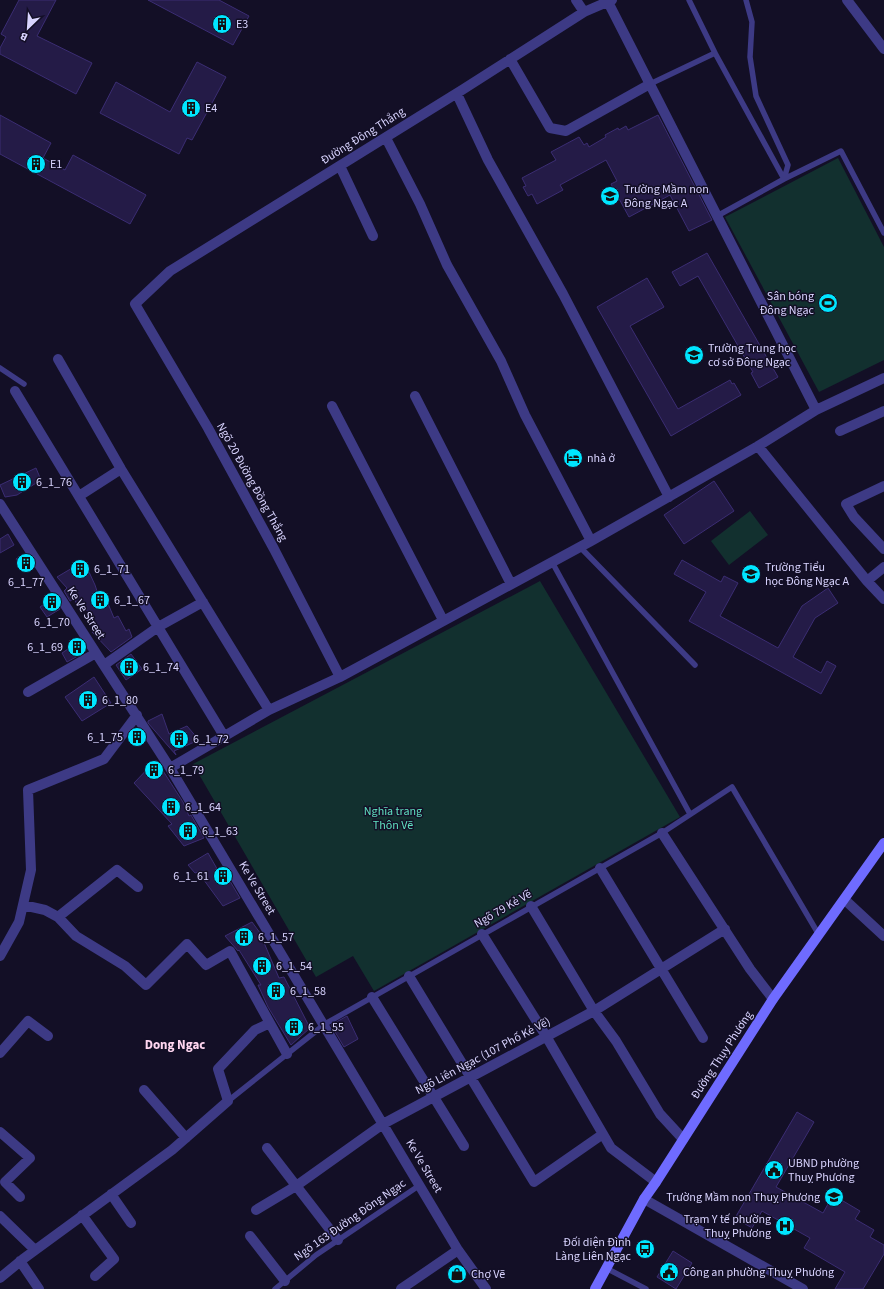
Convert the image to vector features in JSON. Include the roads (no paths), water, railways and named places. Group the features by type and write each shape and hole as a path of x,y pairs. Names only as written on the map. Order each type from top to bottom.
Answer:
{"main road":[{"name":"Đường Thụy Phương","path":"595,1289 644,1199 773,999 845,900 884,843"}],"street":[{"path":"576,0 584,12"},
{"path":"847,0 884,48"},
{"path":"610,1 650,84 816,410"},
{"name":"Đường Đông Thắng","path":"135,304 170,271 457,94 584,12 610,1"},
{"path":"510,59 550,128 566,132 650,84"},
{"path":"457,94 488,160 563,294 669,497"},
{"path":"386,138 420,204 447,264 501,361 525,414 591,541"},
{"path":"340,166 373,236"},
{"name":"Ngõ 20 Đường Đồng Thắng","path":"135,304 208,428 274,549 340,677"},
{"path":"58,359 121,469 269,710"},
{"path":"170,768 269,710 340,677 591,541 758,446 816,410 884,378"},
{"path":"15,391 224,736"},
{"path":"415,396 511,584"},
{"path":"332,406 443,620"},
{"path":"840,431 884,411"},
{"path":"758,446 867,581 884,599"},
{"path":"79,496 121,469"},
{"path":"884,486 846,504 854,516 884,549"},
{"name":"Ke Ve Street","path":"0,504 170,768 458,1250 486,1289"},
{"path":"867,581 884,566"},
{"path":"104,665 158,627 202,602"},
{"path":"28,692 96,653"},
{"path":"0,955 19,922 31,870 28,790 104,759 137,716"},
{"path":"662,833 750,969 773,999"},
{"path":"600,868 662,968 703,1038"},
{"path":"58,917 117,870 138,887"},
{"path":"845,900 884,936"},
{"path":"23,905 45,910 58,917 76,936 125,966 146,986 187,944 206,965 230,951 287,1054"},
{"path":"531,906 594,1011 616,1041 660,1114 684,1139"},
{"name":"Ngõ Liên Ngạc (107 Phố Kẻ Vẽ)","path":"256,1210 296,1186 383,1124 594,1011 725,929"},
{"path":"482,934 546,1036 611,1148 656,1182"},
{"path":"409,976 534,1182 603,1134"},
{"path":"372,998 464,1146"},
{"path":"0,1054 28,1020 48,1036"},
{"path":"0,1278 20,1261 186,1138 228,1101 218,1069 255,1030 270,1022"},
{"path":"144,1090 186,1138"},
{"path":"0,1132 30,1158 5,1182 20,1197"},
{"path":"267,1148 338,1240"},
{"path":"111,1194 131,1223"},
{"path":"644,1199 803,1289"},
{"path":"82,1215 114,1259 95,1276"},
{"path":"0,1216 35,1250"},
{"path":"250,1236 285,1280"},
{"path":"401,1289 458,1250"},
{"path":"20,1261 39,1289"}],"lane":[{"path":"689,0 715,54 784,179"},
{"path":"746,0 752,22 750,57 756,96 788,165 784,179"},
{"path":"650,84 715,54"},
{"path":"717,216 784,179 841,151 884,233"},
{"path":"0,368 24,384"},
{"path":"580,547 695,665"},
{"path":"552,562 690,814"},
{"name":"Ngõ 79 Kẻ Vẽ","path":"228,1101 324,1024 662,833 732,787 819,935"},
{"name":"Ngõ 163 Đường Đông Ngạc","path":"275,1289 316,1255 420,1185"},
{"path":"606,1268 646,1289"}],"place":[{"name":"E3","path":"222,24"},
{"name":"E4","path":"191,108"},
{"name":"E1","path":"36,164"},
{"name":"Trường Mầm non Đông Ngạc A","path":"610,196"},
{"name":"Sân bóng Đông Ngạc","path":"828,303"},
{"name":"Trường Trung học cơ sở Đông Ngạc","path":"694,355"},
{"name":"nhà ở","path":"573,458"},
{"name":"6_1_76","path":"22,482"},
{"name":"6_1_77","path":"26,563"},
{"name":"6_1_71","path":"80,569"},
{"name":"Trường Tiểu học Đông Ngạc A","path":"751,574"},
{"name":"6_1_67","path":"100,600"},
{"name":"6_1_70","path":"52,602"},
{"name":"6_1_69","path":"77,647"},
{"name":"6_1_74","path":"129,667"},
{"name":"6_1_80","path":"88,700"},
{"name":"6_1_75","path":"137,737"},
{"name":"6_1_72","path":"179,739"},
{"name":"6_1_79","path":"154,770"},
{"name":"6_1_64","path":"171,807"},
{"name":"6_1_63","path":"188,831"},
{"name":"6_1_61","path":"223,876"},
{"name":"6_1_57","path":"244,937"},
{"name":"6_1_54","path":"262,966"},
{"name":"6_1_58","path":"276,991"},
{"name":"6_1_55","path":"294,1027"},
{"name":"UBND phường Thuỵ Phương","path":"774,1170"},
{"name":"Trường Mầm non Thuỵ Phương","path":"834,1197"},
{"name":"Trạm Y tế phường Thuỵ Phương","path":"785,1226"},
{"name":"Đối diện Đình Làng Liên Ngạc","path":"645,1249"},
{"name":"Công an phường Thuỵ Phương","path":"669,1272"},
{"name":"Chợ Vẽ","path":"457,1274"}],"district":[{"name":"Dong Ngac","path":"175,1045"}],"park label":[{"name":"Nghĩa trang Thôn Vẽ","path":"393,818"}]}
